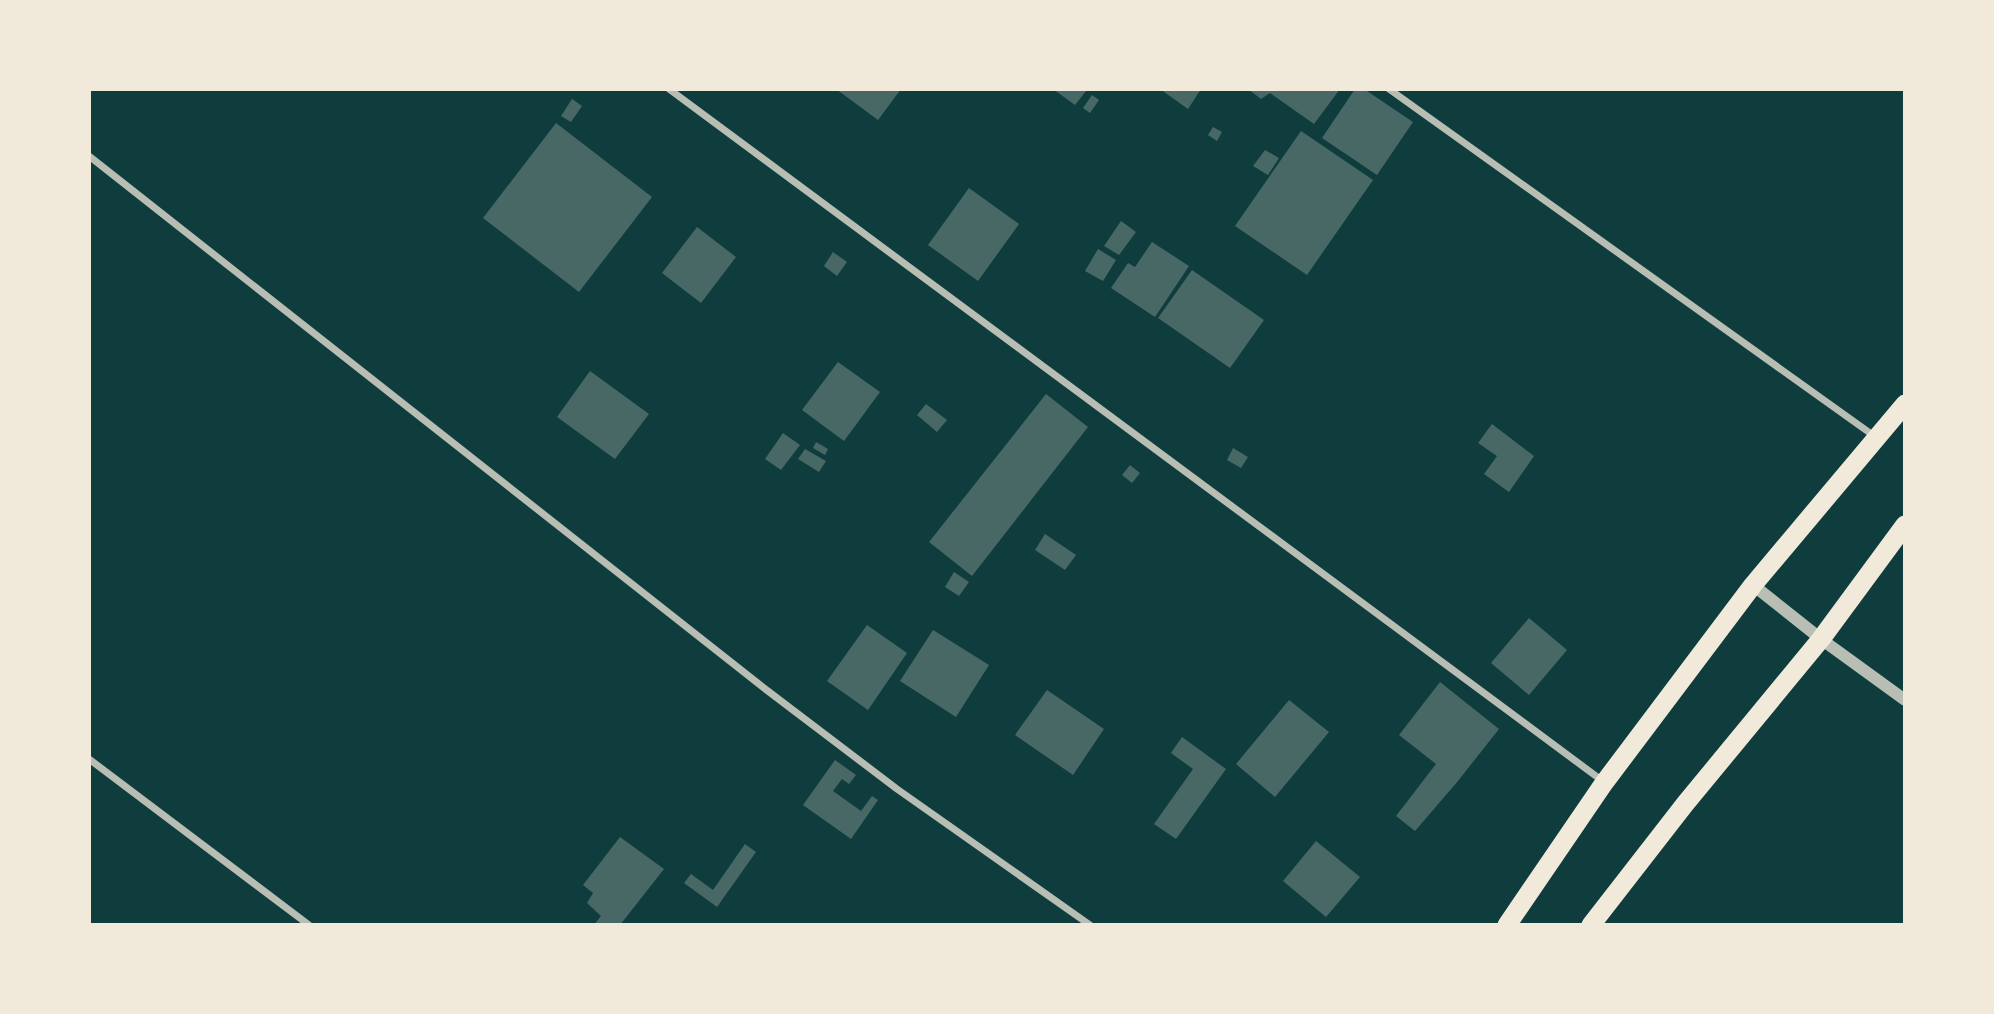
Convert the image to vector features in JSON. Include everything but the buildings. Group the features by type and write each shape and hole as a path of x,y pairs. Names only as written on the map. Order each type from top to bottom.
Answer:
{"highway":[{"path":"1507,925 1604,783 1753,585 1905,404"},
{"path":"1591,925 1685,804 1821,639 1905,525"}],"street":[{"path":"669,89 1604,783"},
{"path":"1389,89 1877,438"},
{"path":"89,156 764,688 897,789 1090,925"},
{"path":"1753,585 1905,700"},
{"path":"89,759 309,925"}]}
